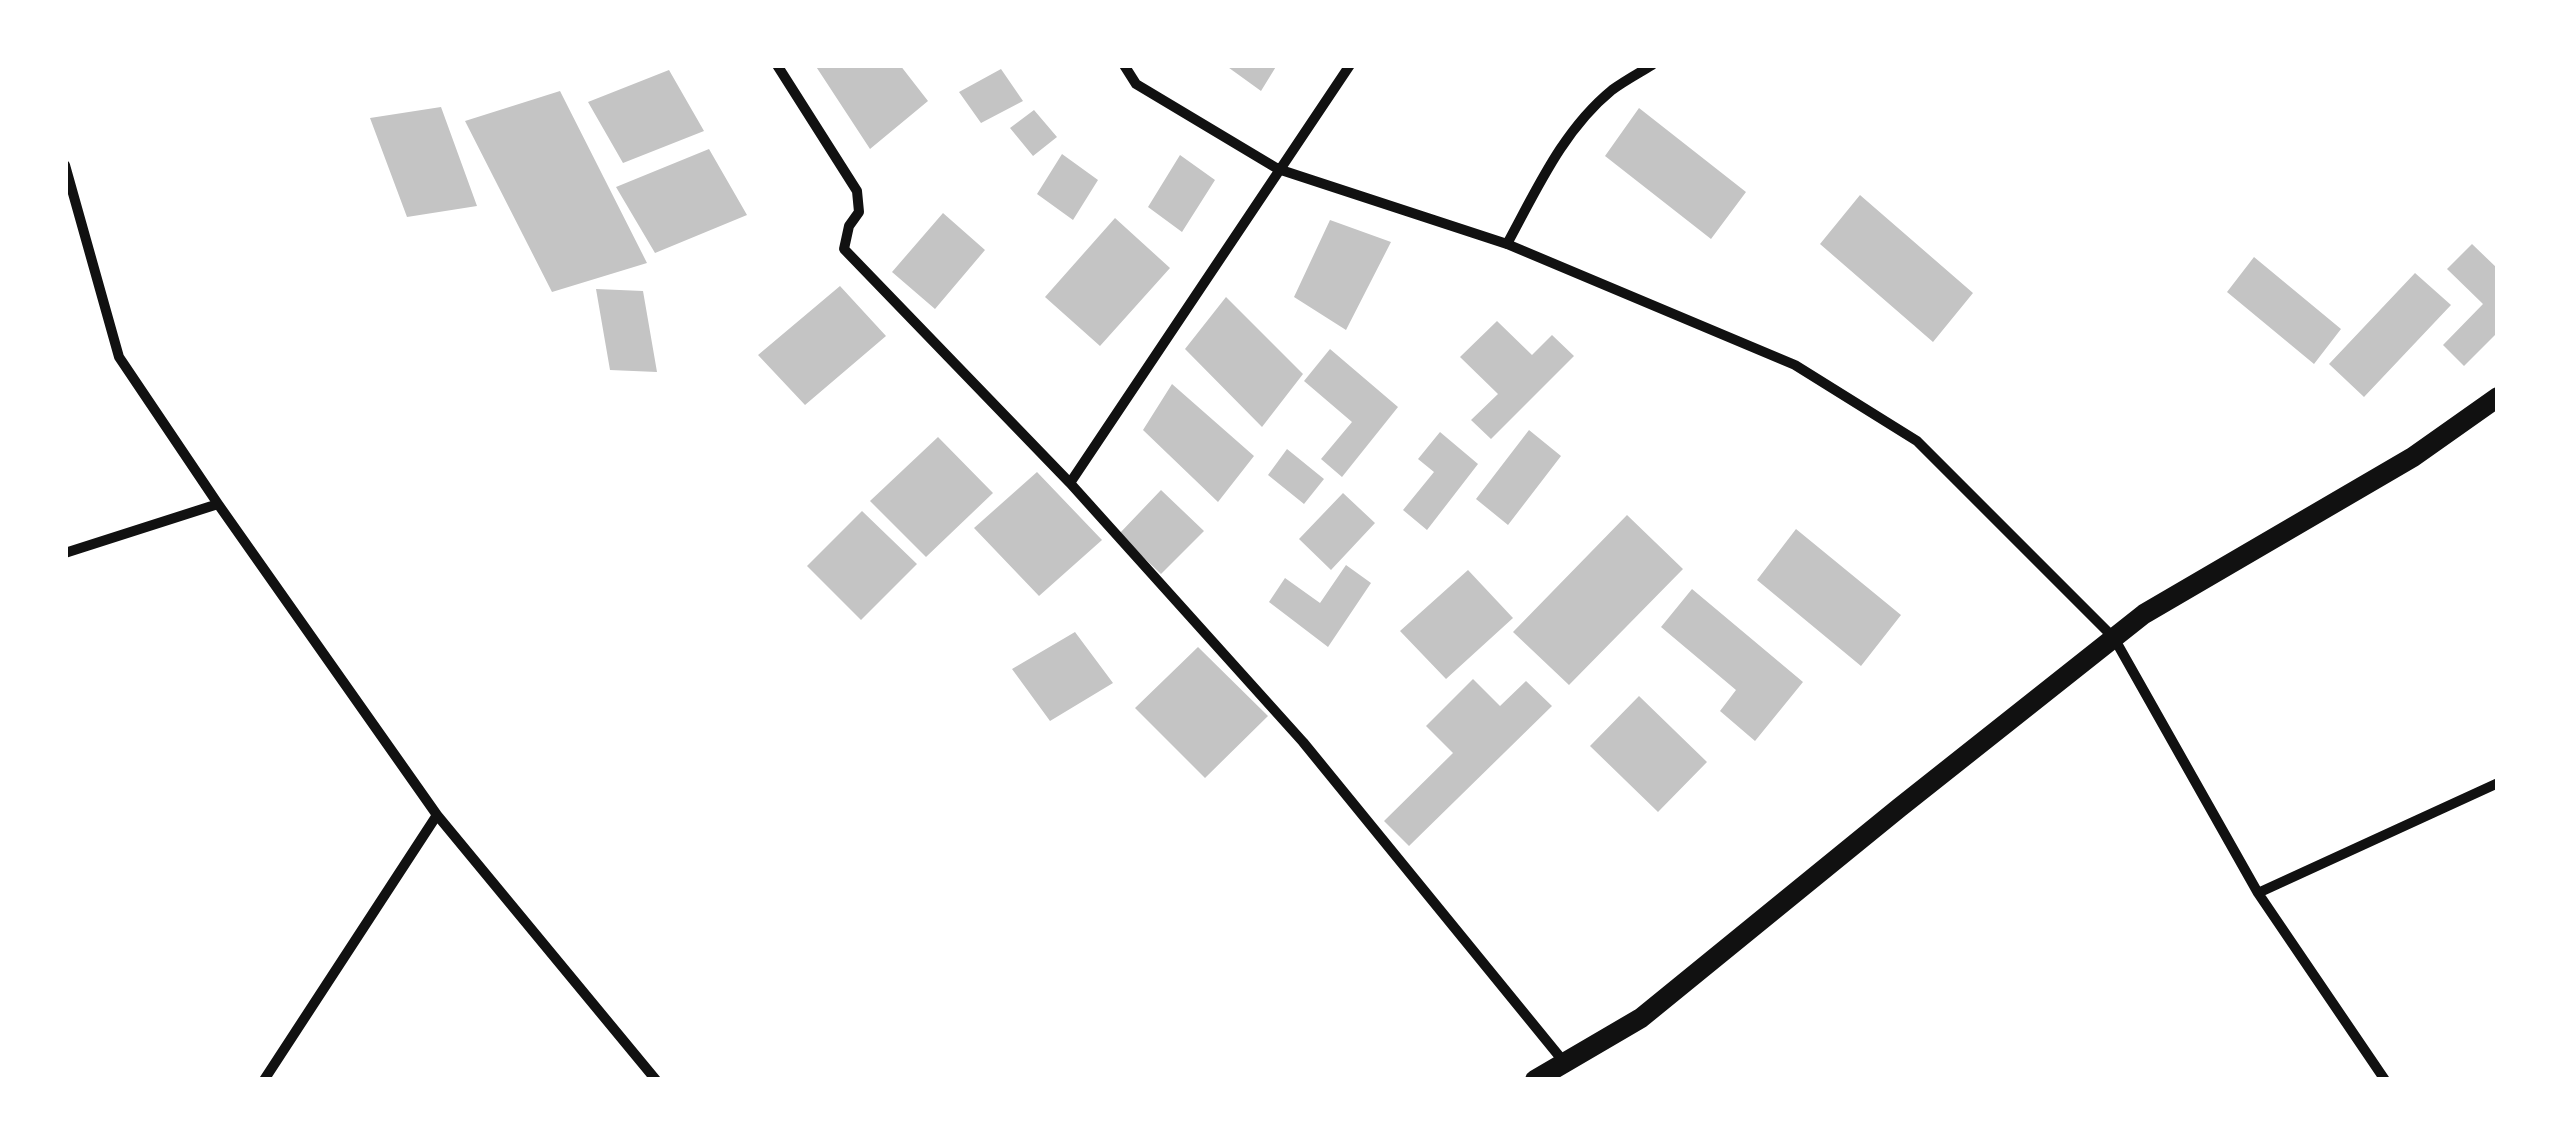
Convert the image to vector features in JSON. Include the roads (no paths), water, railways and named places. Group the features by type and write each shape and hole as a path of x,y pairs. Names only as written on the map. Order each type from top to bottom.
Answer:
{"main road":[{"path":"1535,1080 1641,1018 2144,614 2414,457 2498,397"}],"street":[{"path":"777,65 857,191 859,212 849,226 844,249 1070,483 1303,742 1565,1063"},
{"path":"1124,65 1136,84 1278,169 1507,244 1795,366 1918,440 2114,638 2258,893 2384,1080"},
{"path":"1070,483 1350,65"},
{"path":"1507,244 1556,154 1580,123 1612,90 1652,65"},
{"path":"65,165 119,356 218,504 438,815 656,1080"},
{"path":"65,553 218,504"},
{"path":"2258,893 2498,783"},
{"path":"264,1080 438,815"}]}
